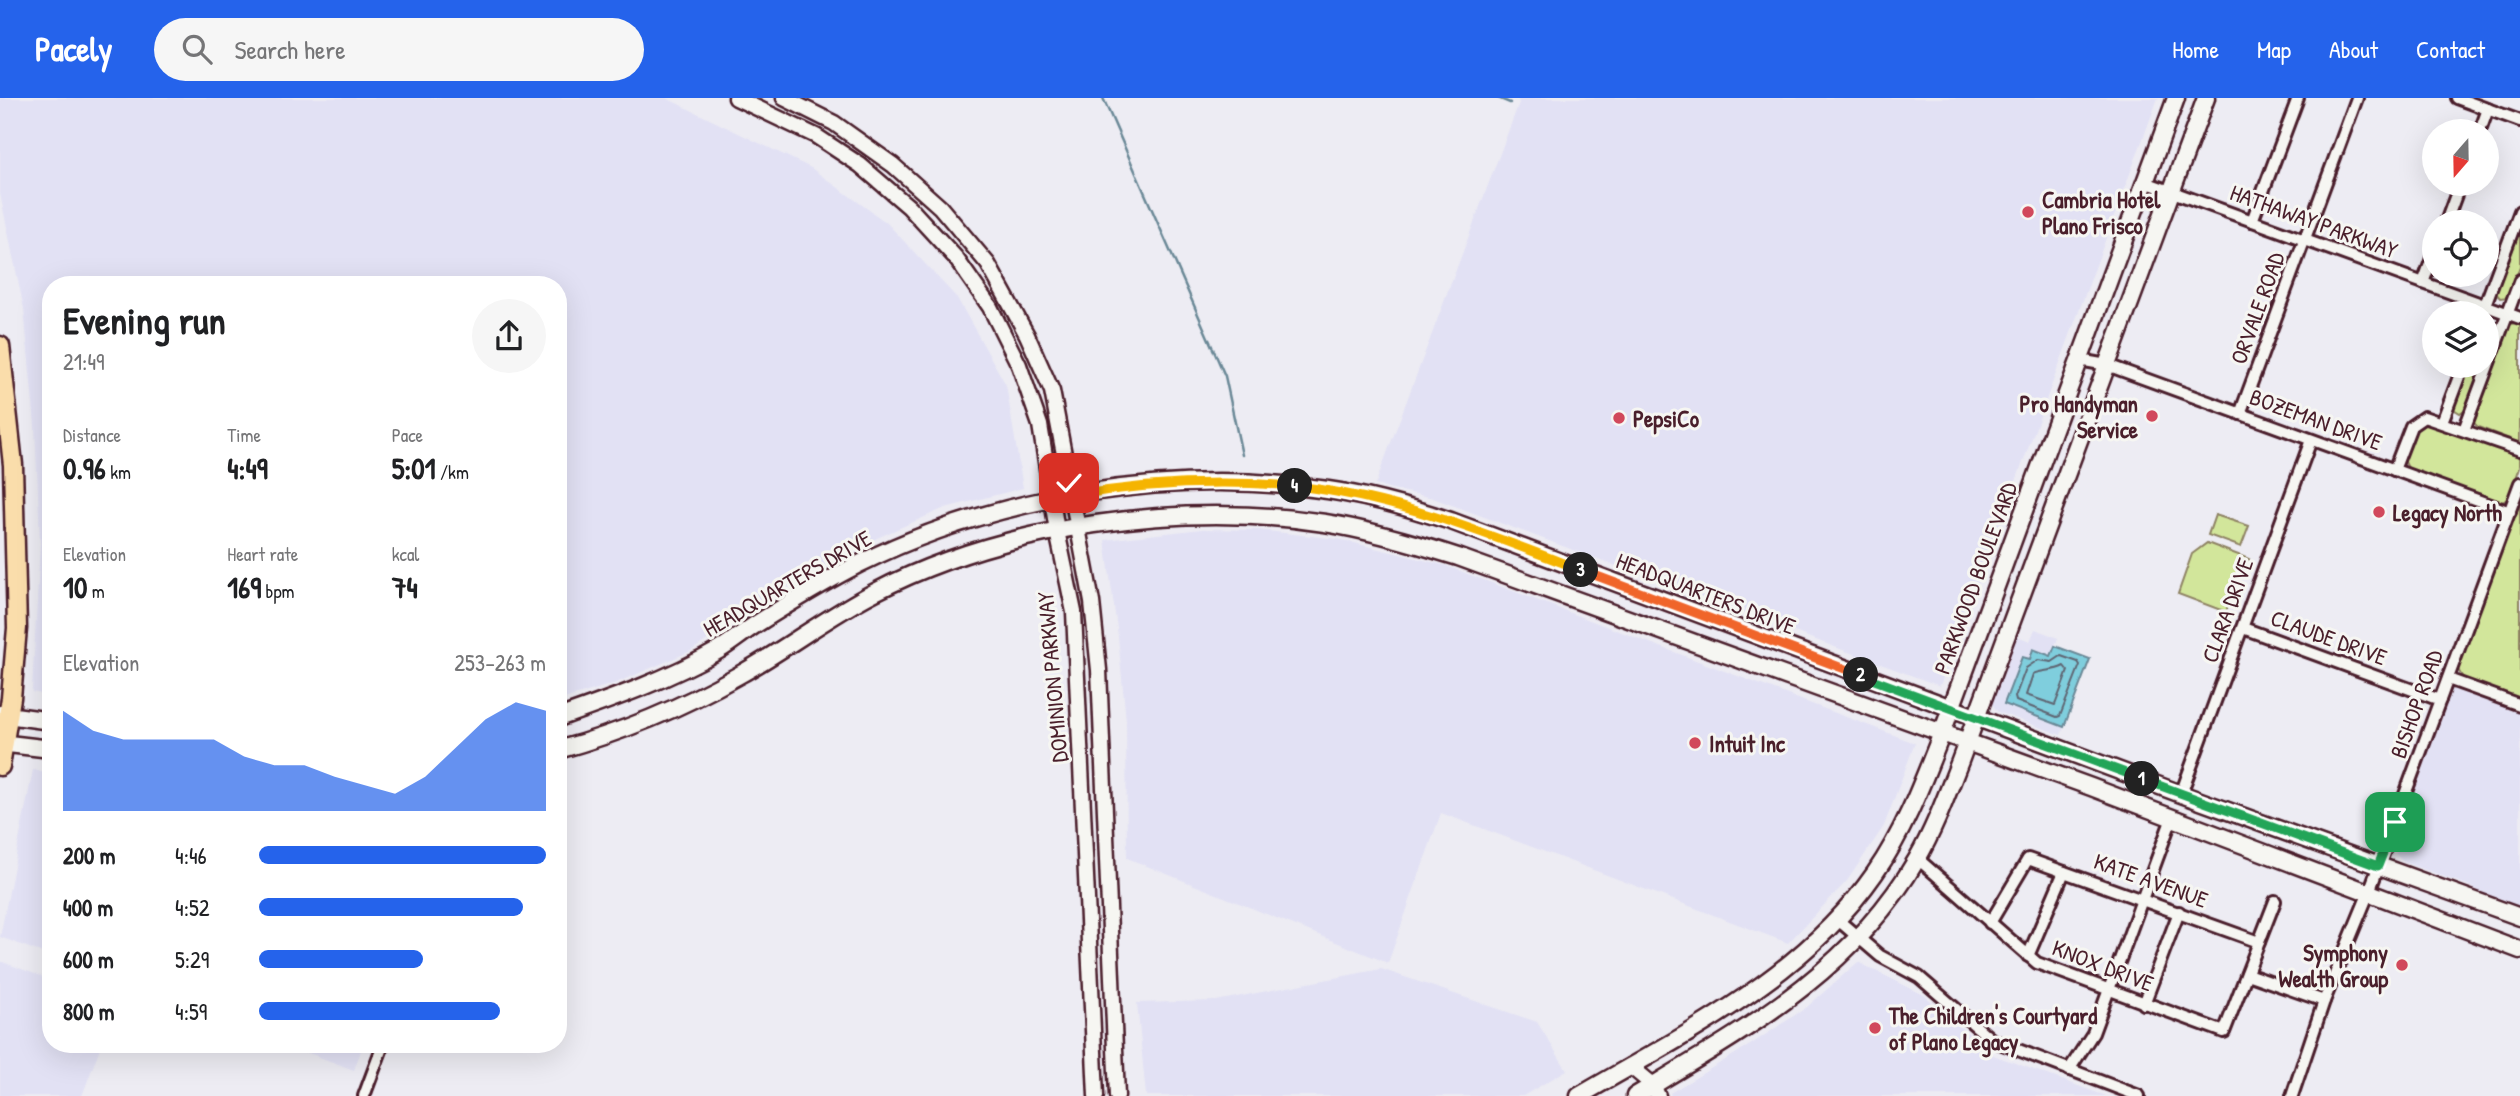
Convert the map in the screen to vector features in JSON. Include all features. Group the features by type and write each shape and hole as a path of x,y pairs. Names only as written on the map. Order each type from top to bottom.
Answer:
{"main road":[{"name":"PARKWOOD BOULEVARD","path":"1578,1096 1750,993 1811,947 1838,919 1891,848 1916,799 1942,733 2176,98"},
{"path":"1637,1096 1655,1091 1812,982 1858,937 1892,897 1917,859 1943,804 2206,98"},
{"path":"0,346 6,498 17,628 4,715 0,766"},
{"name":"HEADQUARTERS DRIVE","path":"567,715 652,682 707,656 817,587 899,545 985,515 1052,499 1142,486 1222,482 1328,490 1394,504 1481,531 2181,794 2520,917"},
{"path":"2023,512 2049,522"},
{"path":"567,747 646,720 725,683 851,606 896,582 1004,542 1057,531 1152,518 1206,516 1323,523 1404,540 1458,557 2172,818 2520,950"},
{"path":"707,656 725,683"},
{"path":"4,715 42,719"},
{"path":"2,743 42,748"},
{"path":"2172,818 2181,794"}],"street":[{"name":"DOMINION PARKWAY","path":"736,98 763,104 816,136 860,165 909,207 955,257 990,307 1019,365 1040,425 1057,531 1074,612 1096,1096"},
{"name":"DOMINION PARKWAY","path":"784,98 834,123 893,165 940,207 988,264 1027,335 1052,391 1094,616 1117,1096"},
{"path":"2252,221 2298,98"},
{"name":"ORVALE ROAD","path":"2240,414 2357,98"},
{"path":"2457,98 2520,121"},
{"path":"2484,119 2488,109"},
{"name":"HATHAWAY PARKWAY","path":"2145,182 2422,283"},
{"path":"2486,301 2520,211"},
{"path":"2464,430 2520,280"},
{"name":"HATHAWAY PARKWAY","path":"2432,287 2465,301"},
{"name":"HATHAWAY PARKWAY","path":"2499,312 2520,318"},
{"name":"BOZEMAN DRIVE","path":"2082,353 2107,365 2510,512"},
{"path":"2442,422 2458,378"},
{"path":"2394,470 2411,426 2424,417 2520,450"},
{"name":"CLARA DRIVE","path":"2181,794 2311,440"},
{"name":"BISHOP ROAD","path":"2292,1096 2325,1001 2369,892 2520,483"},
{"name":"CLAUDE DRIVE","path":"2242,628 2440,699"},
{"path":"2448,679 2520,705"},
{"path":"1082,755 1102,754"},
{"path":"2069,1070 2093,1033 2172,818"},
{"name":"KNOX DRIVE","path":"1917,859 2037,963 2224,1032 2247,974"},
{"name":"KATE AVENUE","path":"1990,923 2028,859 2259,942"},
{"path":"2028,956 2064,872"},
{"path":"2275,901 2247,974 2325,1001"},
{"path":"2144,1004 2179,912"},
{"path":"1838,919 1880,956 1919,977 1993,1040 2139,1096"},
{"path":"364,1096 380,1053"},
{"path":"1630,1066 1655,1091"},
{"path":"1630,1066 1637,1096"}],"shaded area":[{"path":"0,98 666,98 811,168 887,223 957,298 1006,385 1023,488 945,508 877,538 796,581 691,651 616,683 567,698 567,276 42,276 42,694 32,692 40,543 35,425 24,309 0,194"},
{"path":"1517,98 2158,98 1940,686 1433,498 1375,485 1519,103"},
{"path":"1202,529 1258,530 1338,539 1444,565 1915,743 1884,826 1847,881 1788,943 1441,813 1388,963 1127,858 1126,721 1105,540"},
{"path":"2035,629 2058,638 2055,646 2090,659 2061,735 1998,712 1991,703 1990,698 2014,635 2030,641"},
{"path":"2458,686 2520,710 2520,908 2403,862 2396,854 2409,816 2412,790 2449,691"},
{"path":"33,770 42,771 42,953 0,937"},
{"path":"0,961 42,977 42,1053 98,1053 82,1096 0,1096"},
{"path":"1858,962 1924,995 1993,1055 2106,1096 1671,1096 1670,1093 1807,1007"},
{"path":"1381,969 1537,1022 1567,1070 1523,1096 1146,1096 1137,1003 1216,1001"},
{"path":"308,1053 360,1053 354,1070"}],"green space":[{"path":"2520,221 2520,267 2508,297 2500,298 2494,291 2495,287 2499,287 2499,278"},
{"path":"2508,325 2520,325 2520,443 2478,427 2472,421 2488,378 2499,378 2499,349"},
{"path":"2461,378 2478,378 2467,408 2460,413 2452,408"},
{"path":"2425,422 2517,454 2520,457 2520,467 2509,498 2499,504 2409,470 2404,460 2418,426"},
{"path":"2520,498 2520,699 2463,678 2457,668"},
{"path":"2215,515 2249,526 2241,547 2208,535"},
{"path":"2207,543 2249,559 2242,576 2239,576 2226,612 2178,594 2192,554"}],"water":[{"path":"2055,646 2090,659 2064,727 2004,704 2022,657 2030,659 2033,649 2051,656"}],"waterway":[{"path":"1103,98 1225,376 1242,455"},
{"path":"1498,98 1510,103"}],"place":[{"name":"Cambria Hotel Plano Frisco","path":"2028,212"},
{"name":"Pro Handyman Service","path":"2152,416"},
{"name":"PepsiCo","path":"1619,418"},
{"name":"Legacy North","path":"2379,512"},
{"name":"Intuit Inc","path":"1695,743"},
{"name":"Symphony Wealth Group","path":"2402,965"},
{"name":"The Children's Courtyard of Plano Legacy","path":"1875,1028"}],"route":[{"path":"1069,483 1072,496 1142,486 1222,482 1328,490 1394,504 1491,535 2378,866 2395,822"}]}
